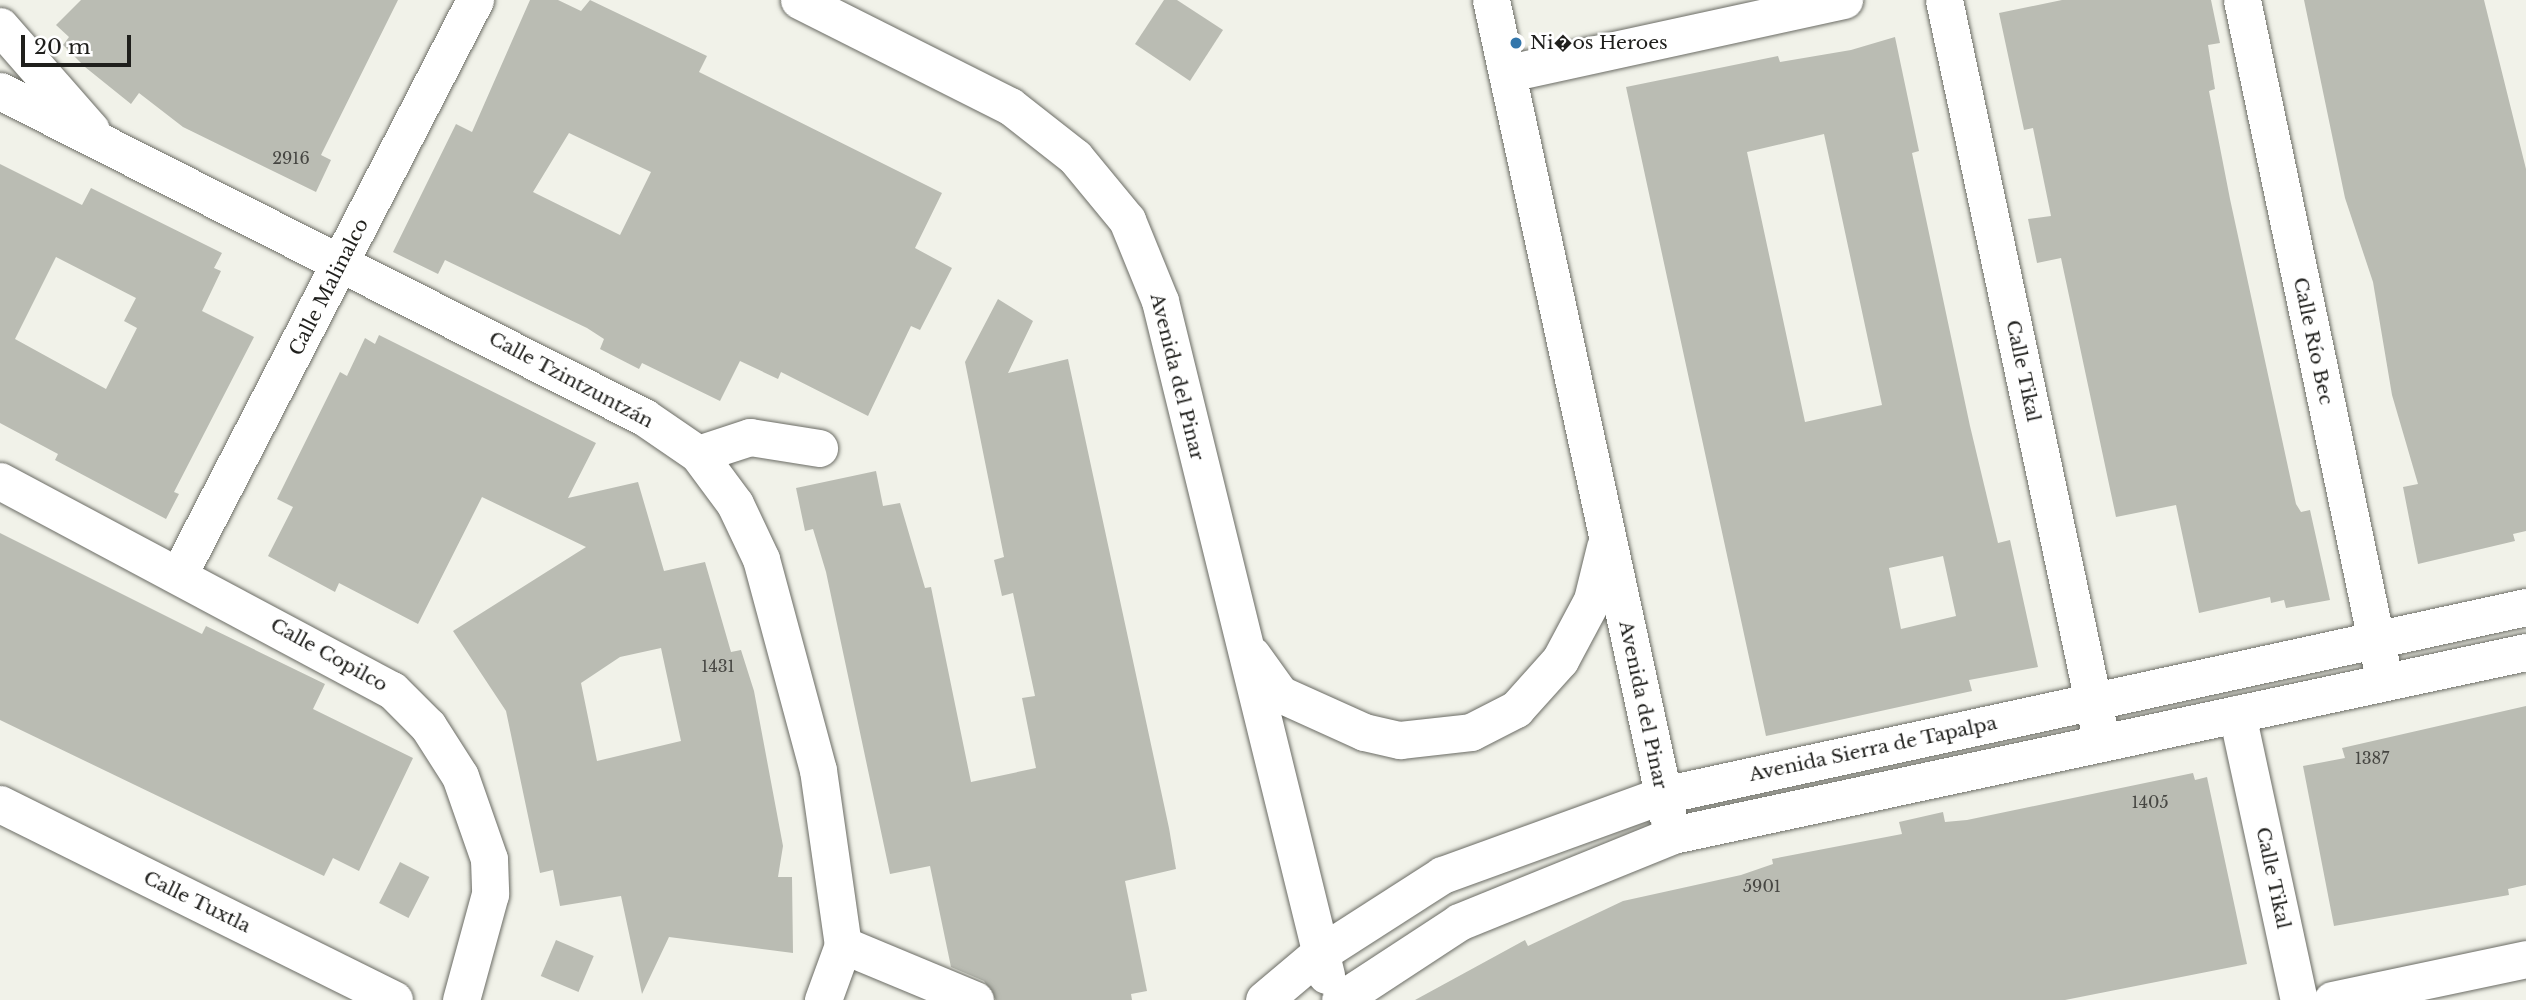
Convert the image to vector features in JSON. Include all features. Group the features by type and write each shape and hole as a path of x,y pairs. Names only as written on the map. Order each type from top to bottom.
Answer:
{"street":[{"name":"Calle Malinalco","path":"180,572 343,261 475,0"},
{"name":"Avenida del Pinar","path":"799,0 1010,106 1075,157 1127,220 1160,301 1316,956 1339,1000"},
{"name":"Avenida del Pinar","path":"1491,0 1509,73 1672,835"},
{"path":"1509,73 1844,0"},
{"name":"Calle Tikal","path":"1944,0 2102,743"},
{"name":"Calle Río Bec","path":"2242,0 2386,682"},
{"path":"0,26 103,144"},
{"name":"Calle Tzintzuntzán","path":"0,92 343,261 644,417 698,454 735,504 761,559 818,770 843,945 823,1000"},
{"path":"698,454 750,437 819,448"},
{"name":"Calle Copilco","path":"0,481 180,572 392,690 428,726 460,776 489,859 490,894 461,1000"},
{"name":"Avenida del Pinar","path":"1242,640 1280,694 1364,733 1400,740 1471,732 1516,709 1560,660 1592,600 1606,533"},
{"name":"Avenida Sierra de Tapalpa","path":"1264,1000 1316,956 1442,875 1663,795 2526,607"},
{"path":"1339,1000 1460,922 1672,835 2526,652"},
{"name":"Calle Tikal","path":"2237,714 2299,1000"},
{"name":"Calle Tuxtla","path":"0,804 394,1000"},
{"path":"843,945 975,1000"},
{"path":"2332,1000 2526,959"}],"building":[{"path":"81,0 398,0 321,155 331,160 316,192 183,127 139,93 131,104 85,67 63,45 69,37 56,25"},
{"path":"530,0 558,0 581,11 590,0 707,56 699,72 942,193 915,248 952,268 920,330 911,326 868,416 781,372 778,379 740,361 720,401 642,363 639,369 600,349 604,339 587,328 445,260 438,274 393,252 456,124 472,132","holes":["569,133 651,172 620,235 533,192"]},
{"path":"1164,0 1177,0 1223,30 1190,81 1135,44"},
{"path":"2062,0 2211,0 2220,43 2208,45 2215,89 2209,91 2230,199 2296,504 2301,512 2310,510 2330,600 2286,608 2284,600 2271,603 2270,597 2199,613 2176,505 2116,517 2061,258 2037,263 2028,219 2051,216 2033,128 2024,130 1999,13"},
{"path":"2304,0 2484,0 2526,169 2526,531 2513,534 2515,541 2418,564 2403,487 2418,484 2392,395 2373,282 2345,198"},
{"path":"1895,37 1919,151 1912,153 1970,426 1998,543 2010,540 2038,667 1969,680 1972,691 1766,736 1626,87 1778,56 1780,62 1851,50","holes":["1824,134 1882,405 1805,422 1747,152","1943,556 1956,616 1901,629 1889,568"]},
{"path":"0,164 82,205 91,188 222,253 214,268 221,271 202,311 254,337 174,492 179,494 166,519 55,460 58,454 0,423","holes":["56,257 136,298 124,321 137,328 106,389 15,339"]},
{"path":"998,299 1033,321 1008,373 1068,359 1169,828 1176,869 1125,881 1147,991 1131,994 1132,1000 996,1000 984,981 951,967 930,866 890,874 826,572 813,529 805,531 796,488 876,471 883,506 900,503 925,588 931,587 971,782 1036,768 1022,698 1035,696 1013,593 1002,596 994,560 1004,557 965,362"},
{"path":"379,335 596,443 568,498 638,482 664,571 705,562 731,652 741,650 754,691 783,846 778,877 792,877 793,953 669,937 642,994 621,896 560,906 553,870 540,873 506,711 453,631 586,547 482,497 418,624 339,583 335,592 268,556 293,507 277,499 340,372 347,376 365,338 375,344","holes":["661,648 681,741 597,761 581,683 620,657"]},
{"path":"0,533 202,634 206,626 325,684 313,709 413,758 359,871 333,858 324,876 0,720"},
{"path":"2526,706 2526,885 2508,889 2509,895 2334,926 2303,766 2345,758 2342,748"},
{"path":"2193,773 2195,780 2207,777 2247,964 2065,1000 1415,1000 1525,940 1528,946 1623,901 1741,875 1773,864 1772,859 1902,834 1899,822 1943,812 1945,822 1967,820"},
{"path":"400,862 429,877 409,918 379,903"},
{"path":"556,940 594,956 579,992 541,976"}],"place":[{"name":"Ni�os Heroes","path":"1516,43"}]}
